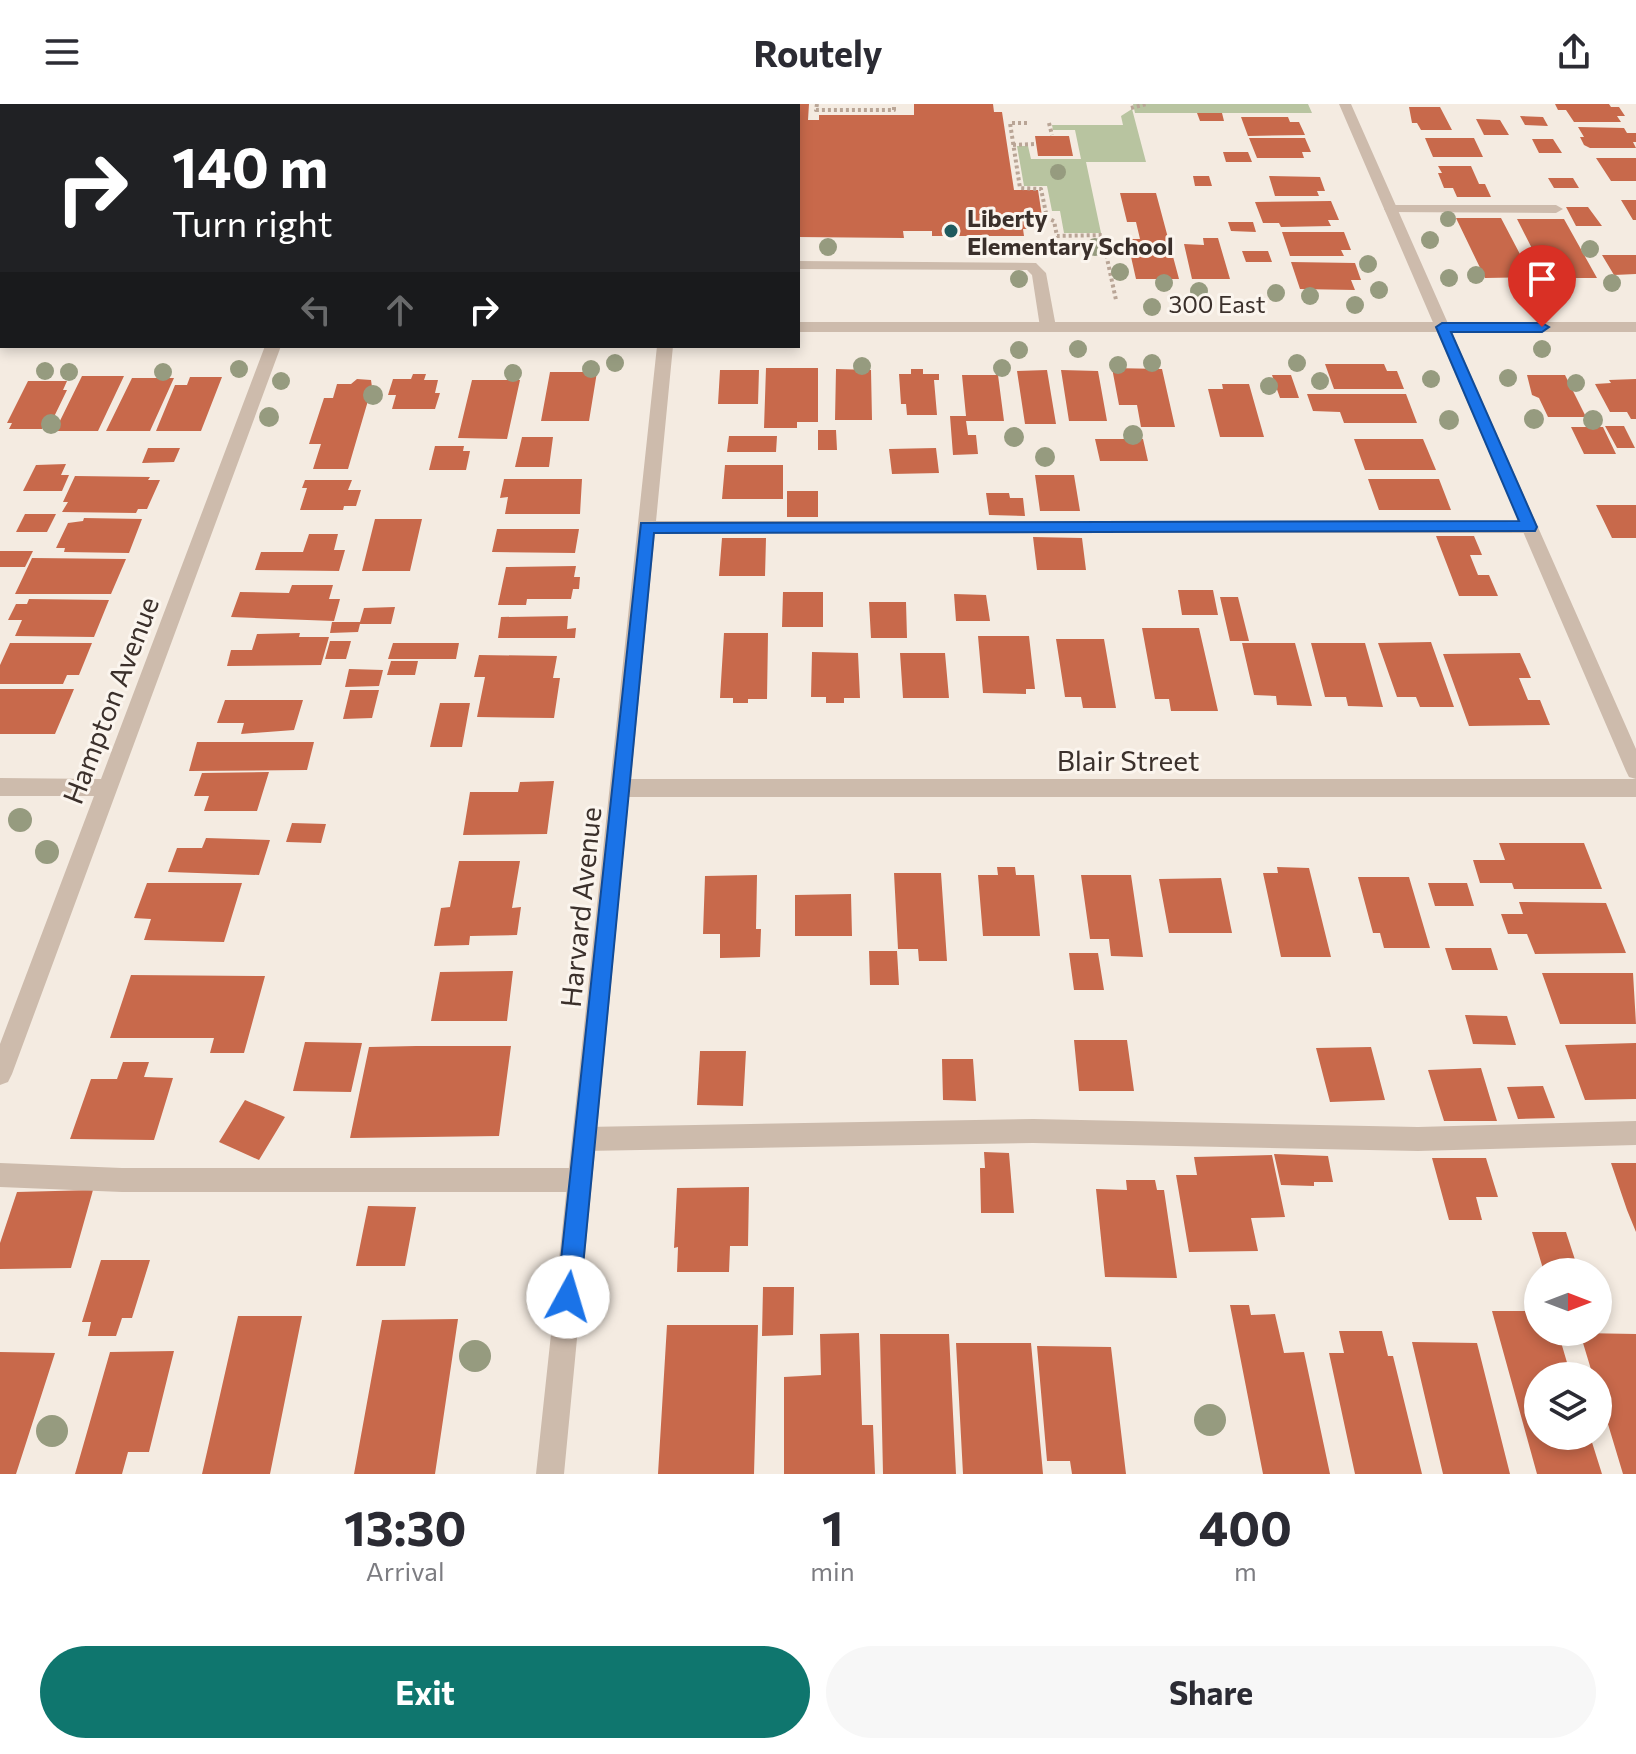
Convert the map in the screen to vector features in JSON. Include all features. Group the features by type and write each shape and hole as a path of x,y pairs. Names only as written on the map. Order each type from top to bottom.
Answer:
{"street":[{"path":"1345,104 1636,771"},
{"path":"1391,209 1556,209"},
{"path":"800,265 1031,266 1039,273 1048,327"},
{"name":"300 East","path":"800,327 1636,327"},
{"name":"Hampton Avenue","path":"0,1074 272,348"},
{"name":"Harvard Avenue","path":"550,1474 665,348"},
{"path":"647,527 1530,527"},
{"path":"0,787 107,788"},
{"name":"Blair Street","path":"620,788 1636,788"},
{"path":"585,1139 1033,1131 1418,1139 1636,1133"},
{"path":"0,1175 122,1180 580,1180"}],"path":[{"path":"817,104 816,110 894,110 894,104"},
{"path":"1131,108 1147,104"},
{"path":"1027,123 1010,123 1020,188 1041,189 1047,218 1054,221 1057,236 1102,235 1116,300"},
{"path":"1049,123 1052,135"},
{"path":"1013,145 1035,144"}],"green space":[{"path":"1133,104 1308,104 1312,113 1135,113"},
{"path":"1132,109 1146,162 1086,162 1101,233 1064,233 1060,211 1052,211 1047,186 1024,186 1017,146 1028,146 1031,159 1081,159 1075,130 1053,130 1052,125 1123,125 1121,116"}],"building":[{"path":"800,104 809,104 808,120 819,120 819,115 914,115 914,104 993,104 994,112 1002,112 1014,190 1038,190 1044,229 1023,229 1024,236 932,236 932,231 903,231 904,238 800,237"},
{"path":"1555,104 1609,104 1619,107 1625,116 1617,116 1621,122 1574,122 1566,110 1558,110"},
{"path":"1409,107 1440,107 1452,130 1421,130 1417,123 1412,123"},
{"path":"1197,113 1222,113 1224,121 1200,121"},
{"path":"1520,116 1543,117 1548,126 1525,125"},
{"path":"1241,117 1288,117 1290,122 1299,122 1305,135 1248,136"},
{"path":"1476,119 1500,120 1509,135 1484,135"},
{"path":"1578,127 1624,128 1627,133 1636,133 1636,142 1633,142 1636,148 1590,148 1584,145 1580,137 1584,137"},
{"path":"1035,136 1069,136 1073,156 1038,156"},
{"path":"1249,138 1305,138 1311,152 1302,152 1304,158 1257,158"},
{"path":"1425,138 1474,138 1483,157 1433,157"},
{"path":"1532,139 1553,139 1562,153 1539,153"},
{"path":"1223,152 1248,152 1252,162 1226,162"},
{"path":"1596,158 1636,158 1636,181 1611,181"},
{"path":"1438,166 1471,166 1479,184 1485,184 1491,197 1457,197 1453,188 1444,188"},
{"path":"1193,176 1209,176 1212,186 1195,186"},
{"path":"1269,176 1320,177 1325,191 1317,191 1319,196 1275,196"},
{"path":"1548,178 1573,178 1579,188 1554,188"},
{"path":"1120,193 1156,193 1179,279 1136,279 1127,239 1140,239 1136,222 1127,222"},
{"path":"1621,200 1636,200 1636,220 1633,220"},
{"path":"1331,201 1339,220 1328,220 1331,226 1281,227 1279,223 1263,223 1255,202"},
{"path":"1566,207 1588,207 1602,226 1576,226"},
{"path":"1456,218 1501,218 1532,277 1485,278"},
{"path":"1517,219 1564,219 1597,278 1547,278"},
{"path":"1228,222 1253,222 1256,232 1231,231"},
{"path":"1282,232 1344,232 1351,250 1341,250 1344,256 1290,256"},
{"path":"1203,238 1218,238 1230,279 1192,279 1184,244 1204,245"},
{"path":"1242,251 1268,251 1272,262 1246,262"},
{"path":"1602,255 1636,255 1636,274 1614,275"},
{"path":"1291,262 1355,263 1361,280 1351,280 1355,290 1300,289"},
{"path":"1325,364 1384,364 1387,371 1397,371 1404,389 1334,389"},
{"path":"766,368 818,368 818,422 797,422 797,428 764,428"},
{"path":"1112,368 1162,369 1175,427 1141,427 1137,405 1119,405"},
{"path":"836,369 871,370 872,420 835,420"},
{"path":"911,369 923,369 923,374 939,374 939,380 934,380 937,415 907,415 906,404 901,404 899,374 911,374"},
{"path":"720,370 759,370 758,404 718,404"},
{"path":"1047,370 1056,424 1025,424 1017,371"},
{"path":"1061,370 1098,371 1107,421 1069,421"},
{"path":"550,372 597,372 589,421 541,421"},
{"path":"413,374 426,374 424,380 438,380 435,393 440,393 435,409 392,409 396,395 388,395 393,379 411,379"},
{"path":"962,375 998,375 1004,421 966,421 968,435 976,435 978,454 953,455 950,416 966,416"},
{"path":"1272,375 1291,375 1299,398 1280,398"},
{"path":"1527,375 1565,375 1586,417 1548,417 1539,398 1532,395"},
{"path":"82,376 124,376 98,431 55,431"},
{"path":"190,377 222,377 201,431 156,431 175,385 187,385"},
{"path":"132,378 174,378 150,431 106,431"},
{"path":"357,379 371,380 372,387 348,469 313,469 321,444 309,444 324,398 333,398 337,384 351,384"},
{"path":"1636,379 1636,419 1631,419 1627,412 1610,412 1595,384"},
{"path":"472,380 520,380 507,439 458,438"},
{"path":"28,381 67,381 63,390 67,390 51,423 44,424 42,429 9,429 12,423 7,423"},
{"path":"1222,384 1249,384 1264,437 1220,437 1208,389 1223,389"},
{"path":"1307,394 1406,394 1417,423 1344,423 1340,412 1313,411"},
{"path":"1605,426 1624,426 1635,448 1617,448"},
{"path":"1571,427 1603,427 1616,454 1584,454"},
{"path":"818,430 836,430 837,450 818,450"},
{"path":"729,436 777,436 776,452 727,452"},
{"path":"522,437 553,437 549,467 515,467"},
{"path":"1095,439 1143,439 1148,461 1100,461"},
{"path":"1354,439 1423,439 1436,470 1365,470"},
{"path":"435,446 464,446 463,451 470,451 466,470 429,470"},
{"path":"148,448 180,448 174,462 142,463"},
{"path":"936,448 939,473 892,474 889,449"},
{"path":"66,464 61,475 69,475 62,491 23,491 36,465"},
{"path":"725,465 783,465 783,499 722,499"},
{"path":"1035,475 1074,475 1080,511 1040,511"},
{"path":"75,476 150,477 148,480 160,480 147,509 138,509 136,513 62,512 68,502 63,502"},
{"path":"504,479 582,479 580,514 505,514 508,497 500,498"},
{"path":"1368,479 1439,479 1451,510 1379,510"},
{"path":"305,480 352,480 348,490 361,490 356,506 344,506 343,510 300,510 307,488 302,488"},
{"path":"787,491 818,491 818,517 787,517"},
{"path":"986,493 1009,493 1010,498 1023,498 1025,516 989,515"},
{"path":"1596,505 1636,505 1636,538 1612,538"},
{"path":"25,514 56,514 47,532 16,532"},
{"path":"84,518 142,519 129,553 64,552 65,548 56,548 68,523 83,521"},
{"path":"375,519 422,519 410,571 362,571"},
{"path":"497,529 579,529 575,553 492,552"},
{"path":"309,534 338,534 334,550 345,550 339,571 255,570 261,552 303,552"},
{"path":"1436,536 1474,536 1482,555 1470,555 1478,575 1489,575 1498,596 1459,596"},
{"path":"1033,537 1082,538 1086,570 1037,570"},
{"path":"722,538 766,538 765,576 719,576"},
{"path":"0,551 33,551 25,567 0,567"},
{"path":"32,558 126,559 111,594 15,594"},
{"path":"576,566 574,577 580,577 579,589 573,589 571,599 527,599 526,605 498,605 506,567"},
{"path":"292,585 333,585 329,599 340,599 334,621 231,617 240,592 289,593"},
{"path":"1178,590 1213,590 1218,615 1182,615"},
{"path":"783,592 823,592 823,627 782,627"},
{"path":"954,594 986,595 990,621 956,621"},
{"path":"1220,597 1238,597 1249,641 1230,641"},
{"path":"29,599 109,600 94,637 15,636 22,620 8,620 16,604 27,604"},
{"path":"869,602 906,602 907,638 871,638"},
{"path":"395,607 391,624 360,624 358,632 330,633 332,622 360,622 364,608"},
{"path":"568,616 567,629 576,628 575,638 498,638 501,617"},
{"path":"1142,628 1199,628 1218,711 1171,711 1169,699 1155,699"},
{"path":"300,633 299,637 329,637 321,665 227,666 231,650 252,650 257,634"},
{"path":"724,633 768,633 767,699 733,703 733,698 720,698"},
{"path":"978,636 1029,636 1035,689 1026,689 1026,694 983,693"},
{"path":"1056,639 1104,639 1116,708 1083,708 1081,697 1065,697"},
{"path":"330,641 351,641 346,659 325,659"},
{"path":"1431,642 1454,707 1420,707 1416,697 1397,697 1378,643"},
{"path":"10,643 92,643 79,675 67,675 63,684 0,684 0,665"},
{"path":"393,643 459,643 456,659 388,659"},
{"path":"1242,643 1295,643 1312,706 1277,705 1276,696 1254,695"},
{"path":"1311,643 1365,643 1383,707 1348,706 1346,697 1325,697"},
{"path":"812,652 858,653 860,698 844,698 844,703 826,703 826,697 811,697"},
{"path":"900,653 945,653 949,698 903,698"},
{"path":"1520,653 1531,678 1519,678 1528,700 1540,700 1550,725 1469,726 1443,654"},
{"path":"479,655 557,656 553,678 560,678 554,718 477,717 485,677 474,677"},
{"path":"391,661 418,661 415,675 387,675"},
{"path":"349,669 383,670 379,686 345,687"},
{"path":"0,689 74,689 55,734 0,734"},
{"path":"350,690 379,690 372,718 343,719"},
{"path":"225,700 303,700 294,730 241,734 244,723 217,723"},
{"path":"440,703 470,703 462,747 430,747"},
{"path":"197,742 314,742 307,770 189,771"},
{"path":"269,772 257,811 204,811 209,796 194,796 202,773"},
{"path":"554,781 547,834 463,835 470,792 518,792 520,782"},
{"path":"292,823 326,824 321,843 286,842"},
{"path":"206,838 270,840 259,875 168,872 177,848 202,848"},
{"path":"1499,843 1584,843 1602,889 1514,889 1512,883 1480,883 1473,860 1505,860"},
{"path":"459,861 520,861 512,908 521,907 517,935 470,936 469,945 434,946 441,908 450,907"},
{"path":"997,867 1015,867 1016,875 1034,875 1040,936 983,936 978,875 998,875"},
{"path":"1277,867 1309,868 1331,957 1281,957 1263,873 1278,873"},
{"path":"894,873 941,873 947,961 919,961 918,949 898,949"},
{"path":"757,875 756,929 761,929 760,957 720,958 720,934 703,934 705,876"},
{"path":"1081,875 1131,875 1143,957 1111,956 1109,939 1090,939"},
{"path":"1358,877 1409,877 1430,948 1384,948 1380,933 1373,933"},
{"path":"1221,878 1232,933 1169,933 1159,879"},
{"path":"147,883 242,883 224,942 144,940 151,919 134,918"},
{"path":"1428,883 1467,883 1474,906 1435,906"},
{"path":"851,894 852,936 795,936 795,895"},
{"path":"1519,902 1606,903 1626,953 1535,954 1527,934 1508,934 1501,914 1523,914"},
{"path":"1445,948 1491,948 1498,970 1452,970"},
{"path":"869,951 897,951 899,985 870,985"},
{"path":"1069,953 1098,953 1104,990 1074,990"},
{"path":"513,971 507,1021 431,1021 440,972"},
{"path":"1542,973 1633,973 1636,1024 1560,1024"},
{"path":"131,975 265,976 244,1053 210,1053 214,1038 110,1038"},
{"path":"1465,1015 1507,1016 1516,1045 1473,1044"},
{"path":"1074,1040 1127,1040 1134,1091 1079,1091"},
{"path":"305,1042 362,1043 351,1092 293,1091"},
{"path":"1636,1043 1636,1099 1585,1100 1565,1045"},
{"path":"511,1046 499,1136 350,1138 369,1047"},
{"path":"1371,1047 1385,1100 1330,1102 1316,1048"},
{"path":"700,1051 746,1051 743,1106 697,1105"},
{"path":"942,1059 973,1059 976,1101 943,1100"},
{"path":"123,1062 149,1062 144,1077 173,1078 154,1140 70,1139 91,1079 117,1079"},
{"path":"1481,1068 1497,1121 1444,1121 1428,1070"},
{"path":"1543,1086 1555,1118 1518,1119 1507,1087"},
{"path":"245,1100 285,1117 259,1160 219,1142"},
{"path":"984,1152 1009,1153 1014,1213 981,1213 980,1168 985,1168"},
{"path":"1274,1154 1328,1156 1333,1182 1314,1182 1314,1186 1281,1185"},
{"path":"1272,1155 1285,1217 1251,1218 1258,1251 1189,1252 1176,1175 1197,1175 1194,1157"},
{"path":"1432,1158 1486,1158 1498,1197 1476,1197 1482,1220 1449,1220"},
{"path":"1611,1163 1636,1163 1636,1232 1627,1210"},
{"path":"1126,1180 1155,1180 1157,1190 1164,1190 1177,1278 1105,1277 1096,1189 1127,1190"},
{"path":"749,1187 748,1246 730,1246 729,1272 677,1272 678,1247 674,1248 677,1188"},
{"path":"93,1190 71,1268 0,1269 0,1243 17,1192"},
{"path":"368,1206 416,1207 405,1266 356,1266"},
{"path":"1532,1232 1566,1232 1574,1258 1540,1258"},
{"path":"101,1260 150,1260 132,1318 122,1318 116,1336 88,1336 91,1322 82,1322"},
{"path":"763,1287 794,1287 793,1335 762,1336"},
{"path":"1230,1305 1249,1305 1251,1315 1275,1314 1284,1353 1304,1352 1330,1474 1263,1474"},
{"path":"1492,1311 1524,1311 1524,1346 1562,1346 1567,1362 1524,1362 1524,1427"},
{"path":"238,1316 302,1316 270,1474 202,1474"},
{"path":"458,1319 435,1474 354,1474 382,1320"},
{"path":"667,1325 758,1325 754,1474 658,1474"},
{"path":"1339,1331 1382,1331 1388,1356 1393,1356 1422,1474 1355,1474 1329,1353 1344,1353"},
{"path":"859,1333 862,1425 873,1425 875,1474 784,1474 784,1377 821,1375 820,1334"},
{"path":"880,1334 949,1334 956,1474 883,1474"},
{"path":"1612,1334 1636,1334 1636,1474 1623,1474 1612,1437 1612,1362 1589,1362 1584,1346 1612,1346"},
{"path":"1412,1342 1477,1343 1510,1474 1443,1474"},
{"path":"956,1343 1031,1343 1043,1474 963,1474"},
{"path":"1037,1346 1111,1347 1126,1474 1072,1474 1070,1461 1047,1461"},
{"path":"174,1351 149,1452 128,1452 122,1474 75,1474 110,1352"},
{"path":"0,1352 55,1353 16,1474 0,1474"},
{"path":"1530,1450 1594,1450 1602,1474 1537,1474"}],"place":[{"name":"Liberty Elementary School","path":"951,231"}],"route":[{"path":"568,1297 647,527 1530,527 1442,327 1542,327"}]}
